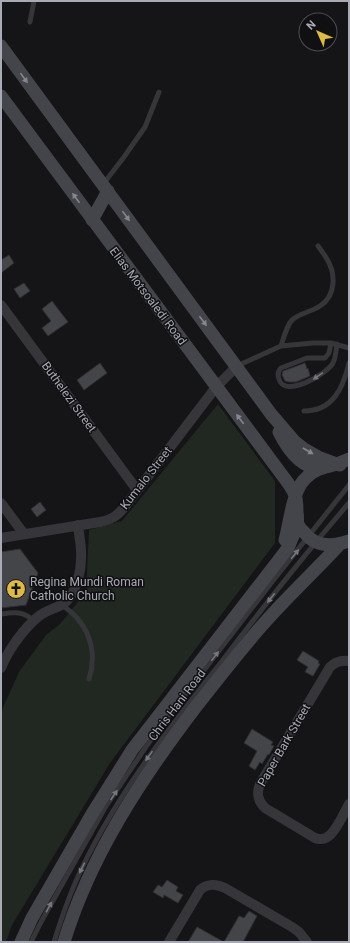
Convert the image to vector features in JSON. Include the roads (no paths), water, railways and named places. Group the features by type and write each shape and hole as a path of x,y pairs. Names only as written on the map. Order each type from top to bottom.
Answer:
{"main road":[{"path":"1,46 271,414 295,442 304,449 318,456 345,464"},
{"name":"Elias Motsoaledi Road","path":"1,96 296,495"},
{"path":"92,220 105,188"},
{"path":"271,414 281,437 290,450 302,462 314,468 345,464"},
{"path":"274,567 285,540 296,495 300,486 305,478 320,468"},
{"path":"296,495 298,524 312,540 322,544 346,546"},
{"name":"Chris Hani Road","path":"21,942 32,918 92,814 132,750 288,548 298,524"},
{"name":"Chris Hani Road","path":"64,942 92,868 118,821 159,758 247,642 289,596 328,557 346,546"}],"street":[{"name":"Buthelezi Street","path":"1,305 137,490"},
{"name":"Kumalo Street","path":"1,538 111,519 122,510 216,387 237,366"},
{"path":"1,503 24,534"},
{"path":"1,668 13,645 34,621 40,615 62,605 70,598 80,573 81,559 78,525"},
{"name":"Paper Bark Street","path":"349,661 346,660 335,663 330,668 260,784 257,794 260,804 265,808 317,839 325,838 331,834 349,804"},
{"path":"169,942 200,890 211,884 225,888 292,927 307,942"}],"lane":[{"path":"30,22 34,1"},
{"path":"105,188 145,126 159,92"},
{"path":"281,346 287,328 292,321 299,315 321,306 333,290 333,277 328,260 318,246"},
{"path":"237,366 281,346 313,343 334,344 349,348"},
{"path":"334,344 335,357 333,363 319,376 310,382 290,387 286,387 279,382 278,371 281,368 307,358 325,358 334,344"},
{"path":"304,411 312,411 329,404 341,388 349,363"},
{"name":"Chris Hani Road","path":"54,942 76,879 83,864 111,813 128,786 172,724 312,540 349,485"},
{"name":"Chris Hani Road","path":"31,942 106,806 154,735 272,582 349,503"},
{"path":"62,605 76,616 89,637 93,661 90,679"},
{"path":"1,614 12,612 22,613 28,615 34,621"}],"place":[{"name":"Regina Mundi Roman Catholic Church","path":"16,589"}]}
